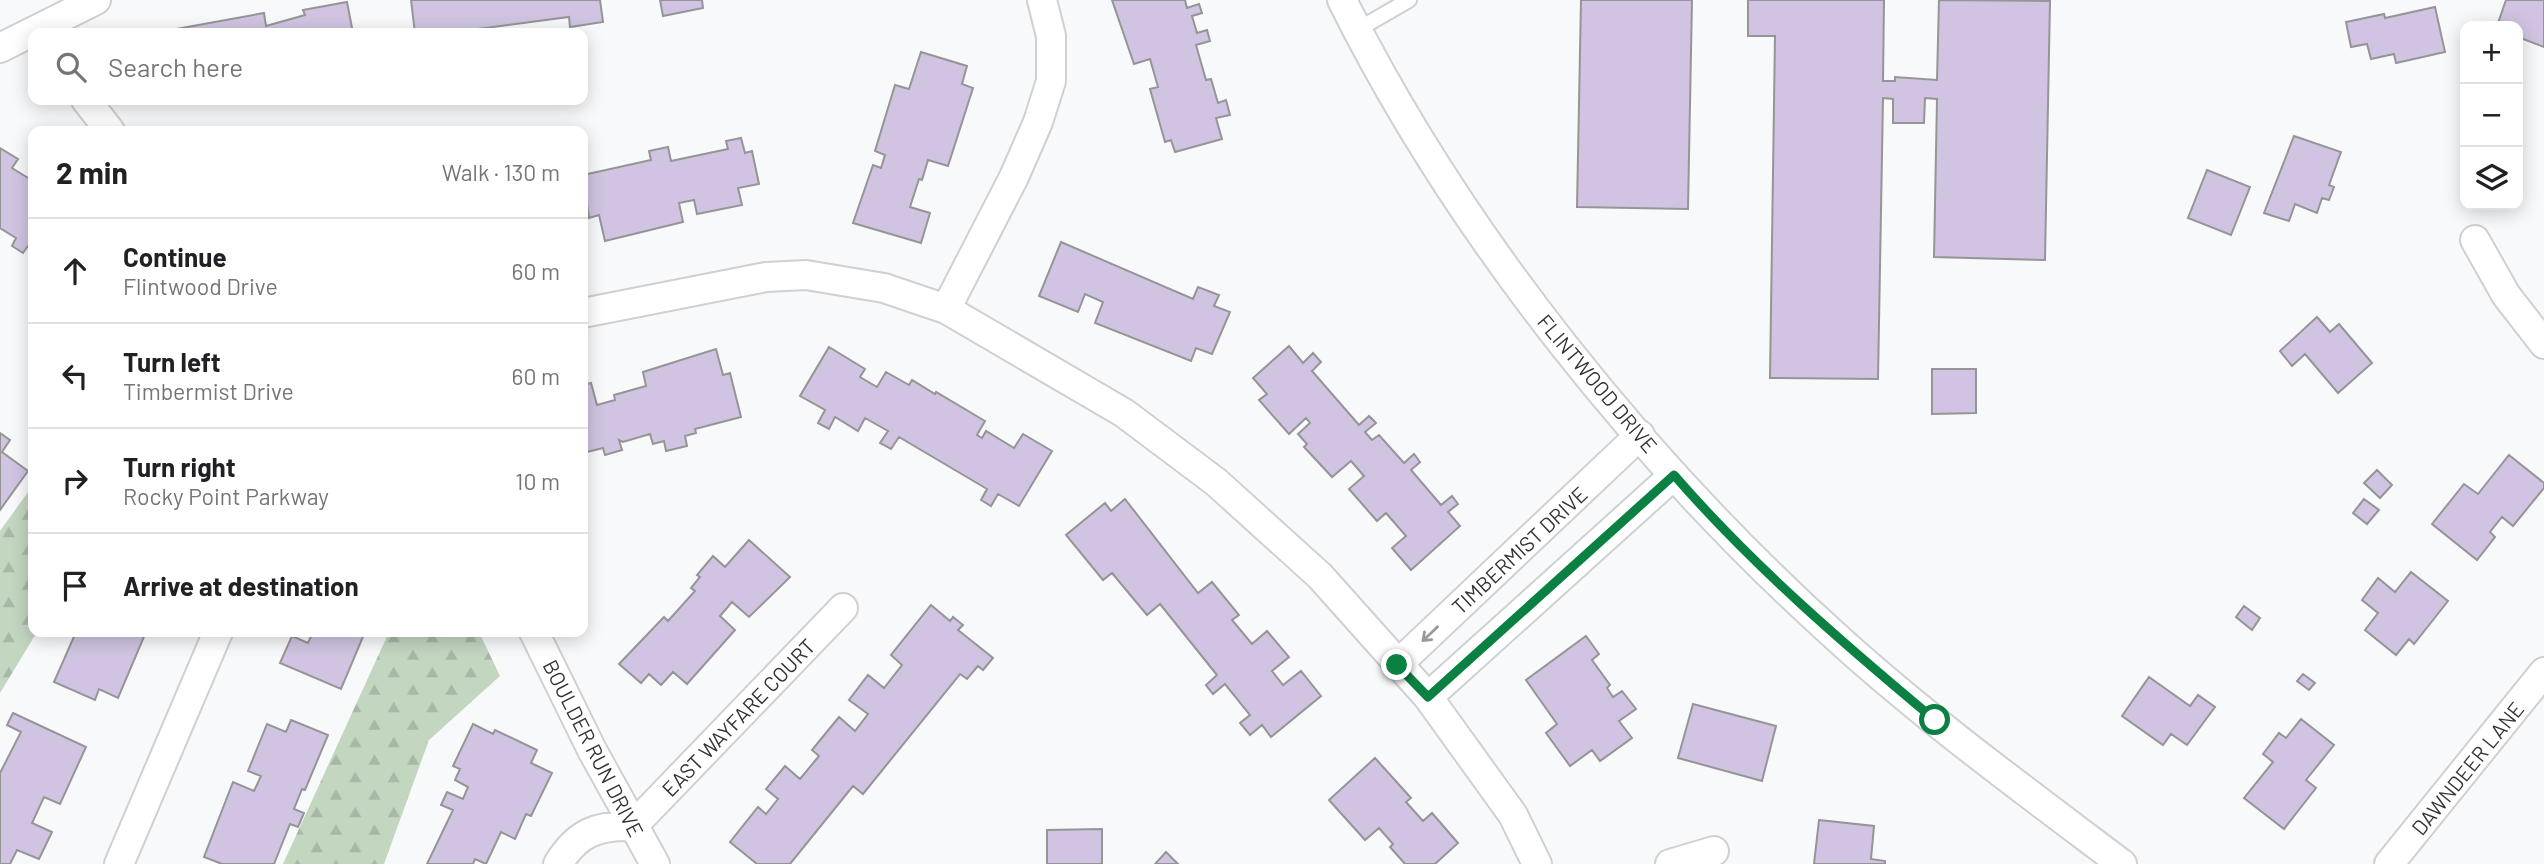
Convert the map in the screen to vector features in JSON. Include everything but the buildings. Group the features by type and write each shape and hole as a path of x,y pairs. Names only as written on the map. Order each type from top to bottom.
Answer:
{"street":[{"path":"44,28 96,0"},
{"path":"946,309 1014,177 1038,122 1051,81 1051,36 1042,0"},
{"name":"FLINTWOOD DRIVE","path":"1342,0 1413,126 1508,271 1563,345 1674,475 1729,535 1844,644 2024,790 2122,864"},
{"path":"0,48 28,35"},
{"path":"90,105 106,126"},
{"path":"2475,240 2506,295 2544,344"},
{"path":"588,312 766,277 806,275 884,288 946,309 1124,413 1216,482 1320,576 1428,697 1513,815 1537,864"},
{"name":"TIMBERMIST DRIVE","path":"1397,665 1640,435"},
{"path":"1428,697 1674,475"},
{"name":"EAST WAYFARE COURT","path":"633,826 843,608"},
{"path":"119,864 216,637"},
{"name":"BOULDER RUN DRIVE","path":"536,637 592,750 655,864"},
{"name":"DAWNDEER LANE","path":"2389,864 2544,671"},
{"path":"558,864 570,845 583,835 612,826 633,826"},
{"path":"1670,864 1714,851"}],"lane":[{"path":"1357,30 1409,0"}],"green space":[{"path":"28,492 28,637 34,637 0,693 0,531"},
{"path":"387,637 481,637 500,676 429,740 384,864 283,864"}],"route":[{"path":"1397,665 1428,697 1674,475 1729,535 1844,644 1935,720"}]}
